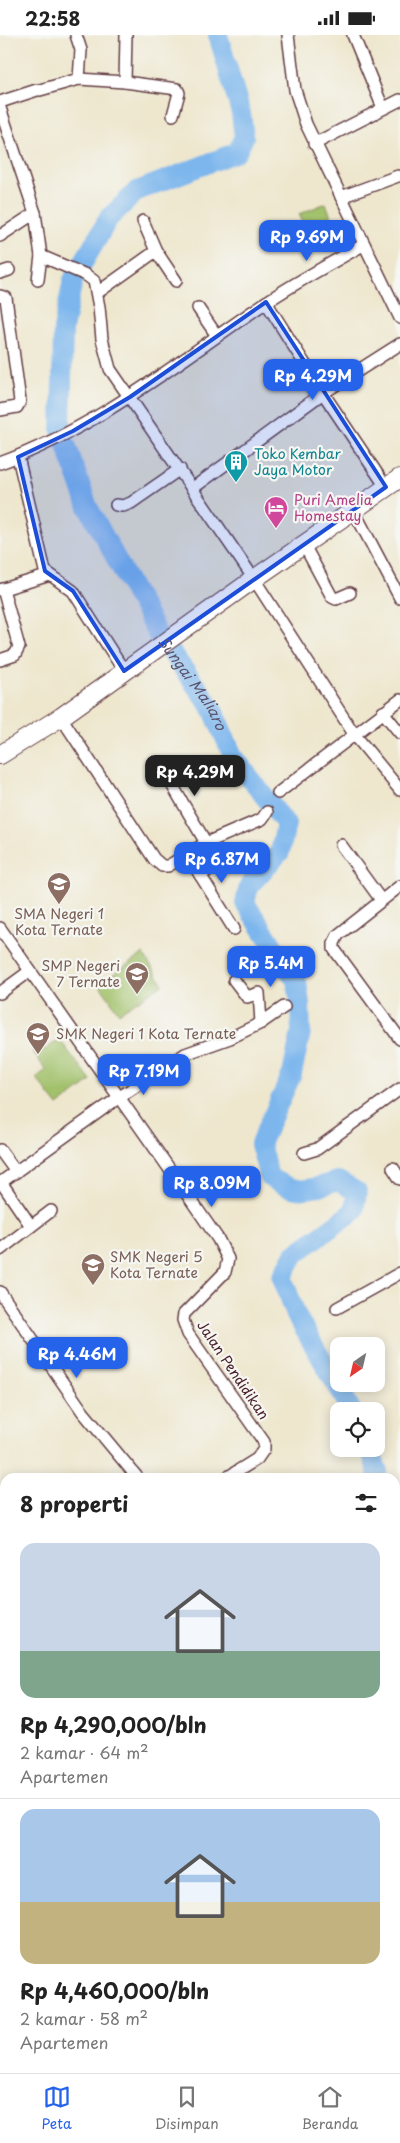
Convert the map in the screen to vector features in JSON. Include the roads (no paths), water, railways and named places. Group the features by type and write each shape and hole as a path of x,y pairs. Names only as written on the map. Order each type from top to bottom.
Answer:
{"highway":[{"path":"0,755 61,717 393,482"}],"street":[{"path":"76,35 81,50 80,79"},
{"path":"125,82 126,35"},
{"path":"288,35 298,99 314,143 400,318"},
{"path":"353,35 383,108"},
{"path":"0,102 80,79 125,82 177,89 179,93 173,115"},
{"path":"314,143 400,100"},
{"path":"0,109 36,213 41,256 38,280"},
{"path":"341,197 398,176"},
{"path":"0,236 36,213"},
{"path":"143,221 156,251 176,281"},
{"path":"1,461 18,457 52,442 130,397 266,302 363,245"},
{"path":"97,293 156,251"},
{"path":"41,256 86,275 94,281 106,360 110,369 254,579 354,734 400,789"},
{"path":"0,296 6,298 20,401 17,407 0,411"},
{"path":"266,302 323,393 393,482"},
{"path":"198,308 217,336"},
{"path":"193,488 323,393 400,344"},
{"path":"18,457 44,568 50,575 74,591 124,671"},
{"path":"116,505 123,506 130,503 180,469"},
{"path":"354,511 400,599"},
{"path":"304,545 332,597 336,599 350,593"},
{"path":"0,660 15,655 19,647 2,590 50,575"},
{"path":"278,793 400,699"},
{"path":"383,712 400,733"},
{"path":"61,717 159,864 168,866 206,843 262,819 267,812"},
{"path":"160,764 206,843"},
{"path":"169,779 188,768"},
{"path":"341,845 381,900"},
{"path":"187,854 234,929"},
{"path":"200,875 236,855"},
{"path":"400,886 338,935 334,943 334,949 400,1039"},
{"name":"Jalan Pendidikan","path":"0,928 218,1239 228,1259 225,1272 184,1313 182,1321 188,1334 264,1441 264,1449 256,1459 234,1473"},
{"path":"0,993 30,971"},
{"path":"234,980 247,997 259,993 261,1023"},
{"path":"31,1226 1,1183 118,1097 185,1054 218,1043 261,1023 284,1007"},
{"path":"304,1153 317,1149 400,1089"},
{"path":"0,1150 16,1172"},
{"path":"393,1168 400,1179"},
{"path":"0,1250 51,1211"},
{"path":"337,1308 400,1273"},
{"path":"0,1292 83,1412 134,1473"}],"waterway":[{"name":"Sungai Maliaro","path":"218,35 241,113 244,137 237,152 137,191 109,218 73,280 63,329 61,430 88,507 156,632 212,708 233,756 286,824 280,852 249,886 245,903 297,982 300,1004 301,1032 292,1074 260,1144 269,1177 279,1183 296,1189 310,1189 338,1181 357,1192 354,1211 295,1254 282,1277 297,1317 347,1402"},
{"name":"Sungai Maliaro","path":"373,1457 378,1473"}],"place":[{"name":"Toko Kembar Jaya Motor","path":"236,483"},
{"name":"Puri Amelia Homestay","path":"276,529"},
{"name":"SMA Negeri 1 Kota Ternate","path":"59,905"},
{"name":"SMP Negeri 7 Ternate","path":"137,995"},
{"name":"SMK Negeri 1 Kota Ternate","path":"38,1055"},
{"name":"SMK Negeri 5 Kota Ternate","path":"93,1286"}]}
